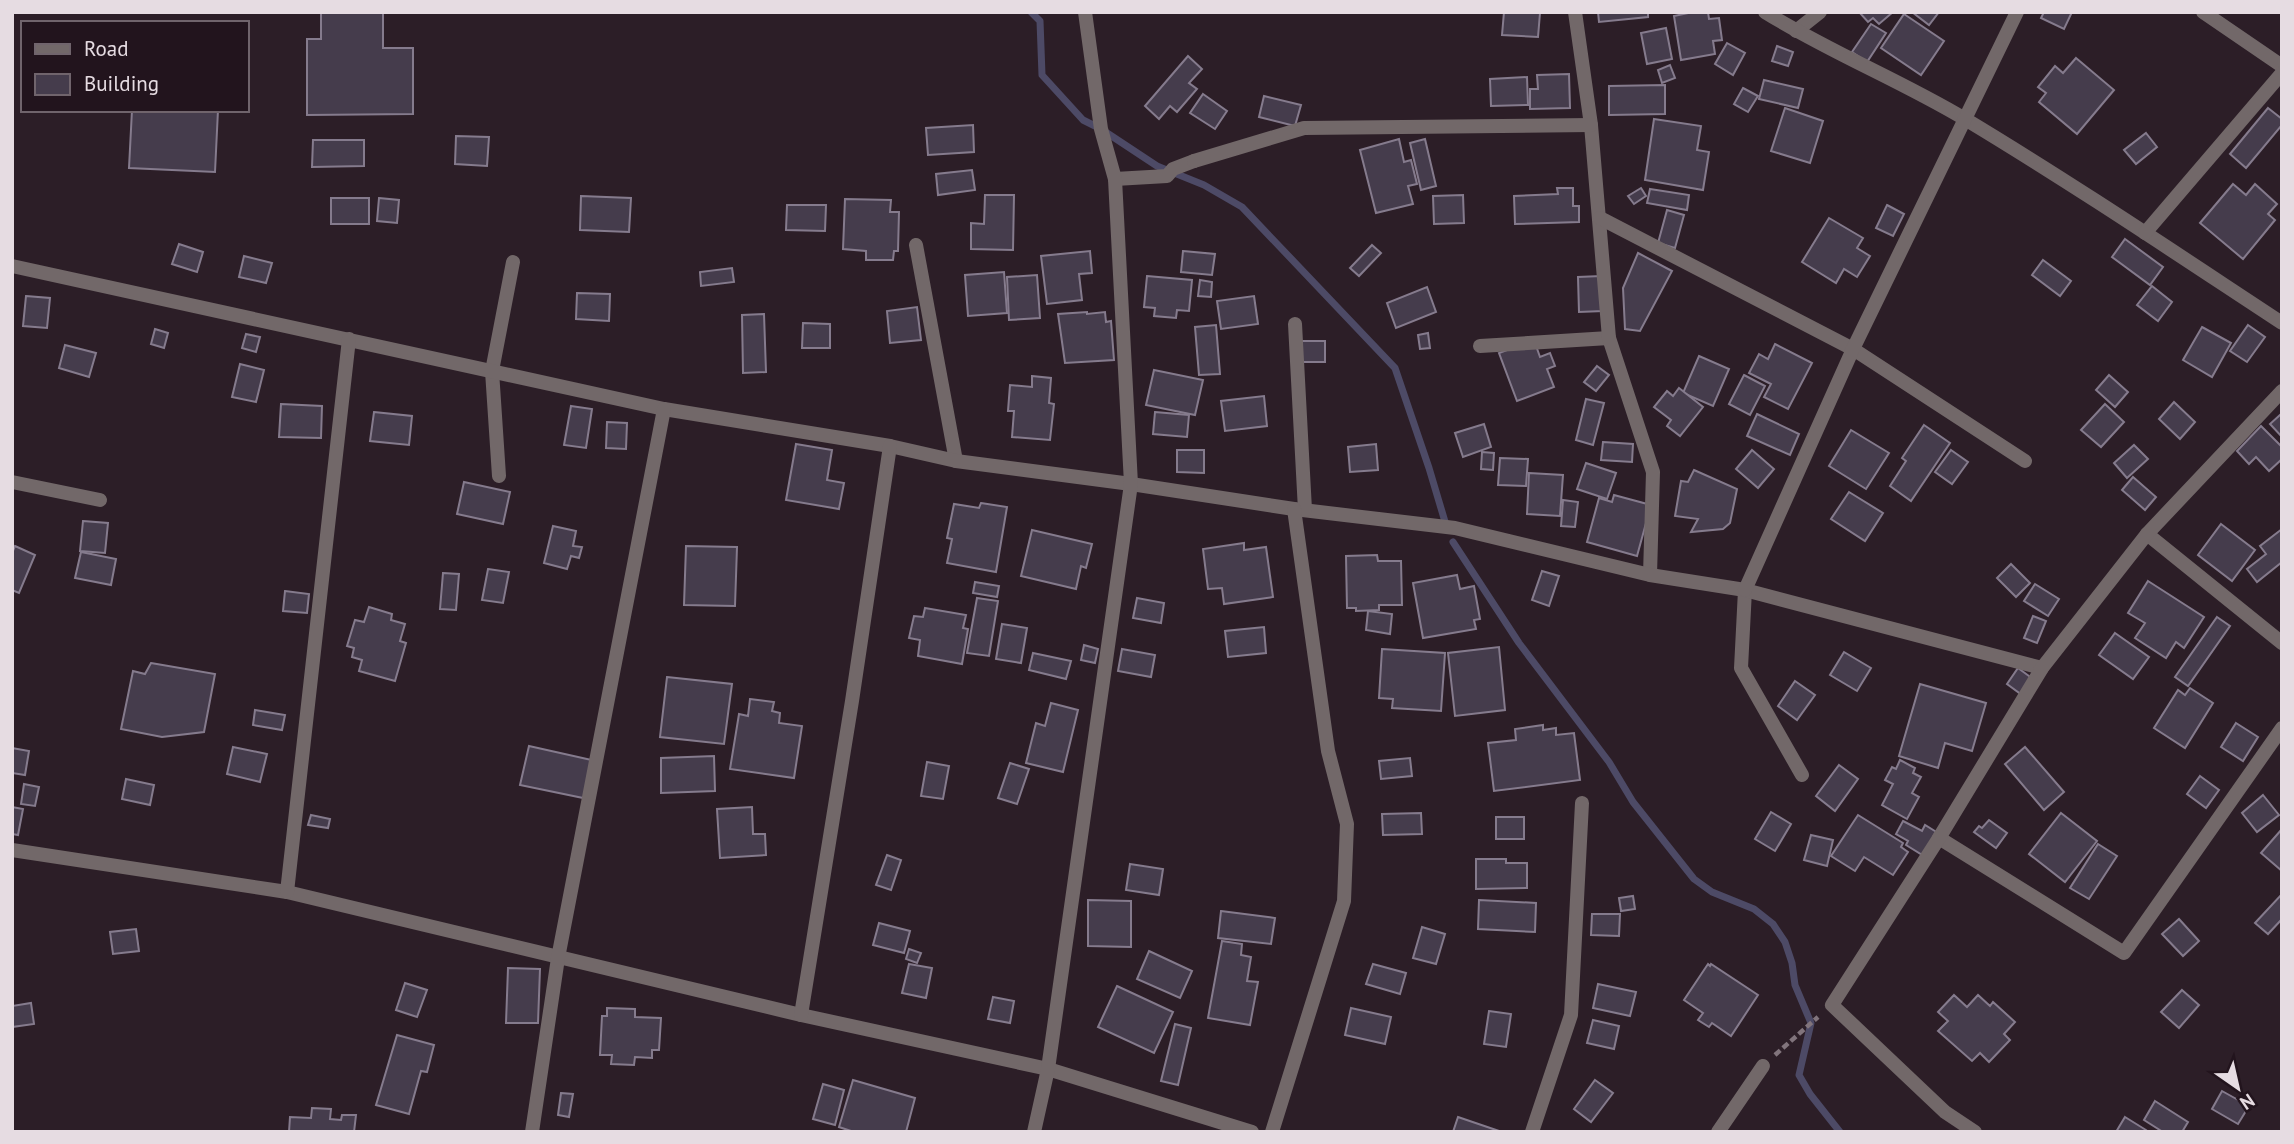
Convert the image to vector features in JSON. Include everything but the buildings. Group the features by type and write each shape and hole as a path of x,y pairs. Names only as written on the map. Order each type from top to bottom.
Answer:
{"street":[{"path":"1034,1132 1048,1069 1131,484 1115,179 1101,129 1085,12"},
{"path":"1575,12 1591,125 1609,338 1653,472 1650,575"},
{"path":"1765,12 1796,32 1963,118 2282,323"},
{"path":"1796,32 1820,12"},
{"path":"1802,775 1741,668 1745,590 1853,349 1963,118 2017,12"},
{"path":"2203,12 2282,66"},
{"path":"2145,233 2282,73"},
{"path":"1115,179 1170,173 1194,161 1304,128 1591,125"},
{"path":"1600,218 1853,349 2025,461"},
{"path":"916,245 956,461"},
{"path":"499,476 492,371 513,262"},
{"path":"12,266 664,409 890,446 956,461 1300,510 1455,528 1650,575 1745,590 2042,668"},
{"path":"1272,1132 1344,901 1347,824 1328,751 1300,510 1295,324"},
{"path":"1480,346 1609,338"},
{"path":"287,892 349,340"},
{"path":"1975,1132 1945,1112 1832,1005 1939,838 2042,668 2147,534 2282,391"},
{"path":"532,1132 558,958 664,409"},
{"path":"801,1015 890,446"},
{"path":"12,482 100,500"},
{"path":"2147,534 2282,643"},
{"path":"1939,838 2123,953 2282,728"},
{"path":"1532,1132 1571,1015 1582,803"},
{"path":"12,850 287,892 801,1015 1048,1069 1252,1132"},
{"path":"1718,1132 1763,1066"}],"path":[{"path":"1763,1066 1832,1005"}],"waterway":[{"path":"1031,12 1040,21 1042,75 1083,120 1157,166 1204,185 1242,207 1395,368 1446,525"},
{"path":"1453,542 1519,643 1609,762 1633,802 1694,879 1712,892 1754,909 1773,924 1785,942 1795,985 1811,1023 1799,1075 1810,1094 1840,1132"}]}
